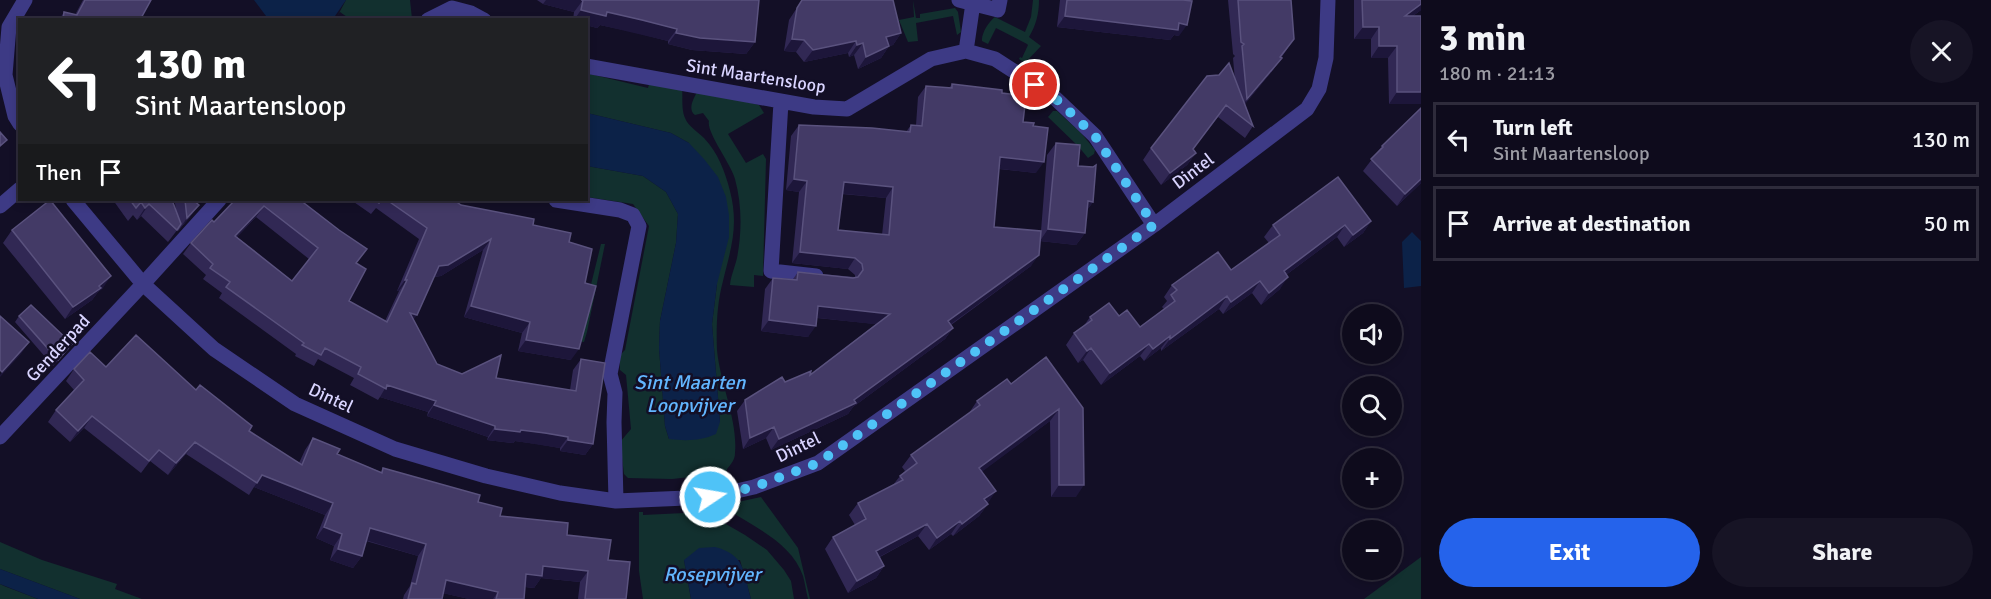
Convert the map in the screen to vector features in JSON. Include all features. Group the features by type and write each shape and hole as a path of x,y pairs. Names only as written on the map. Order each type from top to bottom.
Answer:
{"street":[{"path":"18,121 5,75 9,27 25,0"},
{"path":"966,51 966,2 998,10 1000,0"},
{"name":"Dintel","path":"74,201 143,284 214,349 295,404 395,449 486,476 560,494 616,501 710,497 754,487 818,463 1154,225 1307,109 1319,89 1326,58 1328,0"},
{"path":"432,18 452,8 480,18"},
{"name":"Sint Maartensloop","path":"588,66 781,102 847,109 931,59 966,51 995,59 1054,97 1095,136 1154,225"},
{"path":"781,102 771,271 835,278"},
{"path":"0,206 18,191"},
{"path":"143,284 218,201"},
{"path":"562,201 620,210 633,215 639,226 610,374 615,393 616,501"},
{"name":"Genderpad","path":"0,437 143,284"}],"green space":[{"path":"346,0 410,0 412,18 347,18 340,12 337,17"},
{"path":"913,0 916,18 920,18 920,14 955,8 958,12 961,32 957,35 953,16 916,23 918,41 908,42 899,20 914,17"},
{"path":"1033,0 1039,0 1038,10 1029,37 1041,46 1025,63 1019,59 1022,58 1028,45 996,28 988,44 982,41 986,28 995,17 1025,32 1031,17"},
{"path":"588,73 648,88 649,84 682,86 685,118 713,150 726,176 733,204 734,226 719,298 717,350 734,428 734,458 727,473 672,479 628,478 624,474 620,442 631,429 626,375 620,370 620,355 625,350 649,226 633,204 588,197 588,166 643,176 666,192 678,214 676,243 660,321 659,348 665,426 669,439 720,422 712,324 717,284 689,143 671,133 588,113"},
{"path":"698,90 759,105 764,113 728,134 746,163 763,154 766,159 763,276 754,275 754,287 730,285 740,238 739,199 733,173 711,133 709,121 703,113 695,115 693,113 692,103"},
{"path":"1053,111 1057,111 1081,133 1095,150 1094,154 1088,158 1048,117"},
{"path":"601,244 605,244 587,332 584,342 577,341"},
{"path":"761,497 798,548 810,599 808,599 803,576 789,553 769,536 724,507 724,505"},
{"path":"639,512 643,512 643,515 705,512 767,550 791,581 794,599 751,599 740,560 684,560 691,599 643,599 639,571"},
{"path":"0,542 42,560 117,584 115,589 142,599 80,599 0,569"},
{"path":"1421,557 1421,599 1364,599 1390,580 1402,580 1402,571"},
{"path":"0,584 4,586 38,599 0,599"}],"water":[{"path":"254,0 346,0 334,18 268,18"},
{"name":"Sint Maarten Loopvijver","path":"588,113 671,133 689,143 718,177 726,197 729,237 717,284 712,324 720,422 716,434 704,438 669,439 665,426 659,348 660,321 676,243 678,214 666,192 643,176 588,166"},
{"path":"1412,232 1421,241 1421,286 1404,288 1402,242"},
{"name":"Rosepvijver","path":"715,547 725,550 738,560 742,566 751,599 691,599 684,560 699,548"},
{"path":"0,569 80,599 38,599 0,584"}],"building":[{"path":"85,0 151,0 141,18 63,18 64,12 77,15"},
{"path":"583,0 759,0 755,42 700,38 676,33 677,29 642,20 607,12 606,16 593,13 581,10"},
{"path":"802,0 893,0 901,33 886,37 889,46 866,57 863,43 857,45 856,41 813,50 804,40 792,39 797,8"},
{"path":"1067,0 1192,1 1187,25 1179,23 1178,30 1065,16"},
{"path":"1238,0 1291,0 1294,39 1280,57 1282,58 1247,99 1242,46 1244,44 1241,42"},
{"path":"1362,0 1421,0 1421,4 1405,16 1421,16 1421,92 1397,92 1397,46 1379,46 1379,27 1363,27"},
{"path":"1229,63 1253,126 1226,105 1193,149 1196,153 1170,173 1151,148 1207,76 1219,75"},
{"path":"952,84 1002,90 1002,93 1026,96 1023,122 1048,128 1044,162 1000,157 994,227 1041,231 1039,255 948,321 953,328 854,400 856,403 779,439 774,427 750,438 745,400 782,377 785,382 811,371 810,375 890,314 818,306 816,326 769,320 773,278 797,280 798,272 853,278 858,277 863,270 862,264 855,258 800,252 807,181 794,179 799,125 910,132 911,125 922,126 926,86 952,88","holes":["844,182 893,187 889,235 838,230"]},
{"path":"1421,108 1421,179 1405,194 1371,159"},
{"path":"0,132 7,140 0,146"},
{"path":"1056,143 1080,145 1078,166 1093,167 1096,165 1093,202 1088,201 1085,233 1048,229"},
{"path":"1338,177 1371,221 1353,235 1345,225 1284,271 1288,277 1269,293 1260,281 1231,302 1227,296 1170,339 1170,336 1153,349 1149,344 1110,373 1091,348 1087,351 1074,333 1092,320 1090,317 1109,303 1119,316 1127,310 1140,327 1175,301 1171,295 1177,290 1172,285 1218,252 1231,270 1280,235 1273,225"},
{"path":"51,201 111,276 99,286 101,288 73,307 12,230"},
{"path":"131,201 172,201 181,224 177,230 149,204 145,208 141,202 136,208"},
{"path":"185,201 194,201 199,205 187,218"},
{"path":"234,201 301,201 367,249 356,263 366,269 349,301 387,322 407,280 405,280 427,228 388,201 455,201 461,205 534,219 533,225 571,233 569,242 592,249 585,283 596,286 579,349 526,340 530,322 471,306 491,239 448,265 439,266 417,315 410,313 437,364 462,374 501,355 496,378 576,391 581,359 605,363 593,444 545,433 495,429 495,426 434,405 436,401 387,385 386,389 358,374 361,367 325,348 321,355 302,345 304,343 226,287 230,282 210,268 213,264 191,243 212,220 214,222","holes":["264,206 318,248 292,281 235,236"]},
{"path":"31,305 72,344 58,360 19,316"},
{"path":"0,316 29,342 2,372 0,370"},
{"path":"136,335 196,390 200,385 252,426 249,431 302,465 313,438 340,449 337,454 382,473 383,468 480,495 478,502 502,508 500,516 568,523 567,535 611,540 608,560 630,562 626,599 585,599 588,571 543,566 542,576 526,574 524,599 496,599 498,592 446,580 442,599 408,599 412,583 416,584 426,544 370,528 362,556 338,549 342,534 324,527 333,503 262,475 257,483 195,442 176,463 159,450 149,461 92,416 78,431 56,410 84,380 74,369 90,352 106,367"},
{"path":"1046,357 1083,408 1084,485 1059,485 1059,409 979,468 996,491 984,499 988,504 962,524 960,521 937,538 927,524 876,551 884,566 857,581 833,537 866,519 858,503 903,480 900,476 917,463 911,455 980,405 977,401 1007,379 1011,384"}],"route":[{"path":"710,497 754,487 818,463 1154,225 1095,136 1054,97 1035,85"}]}
